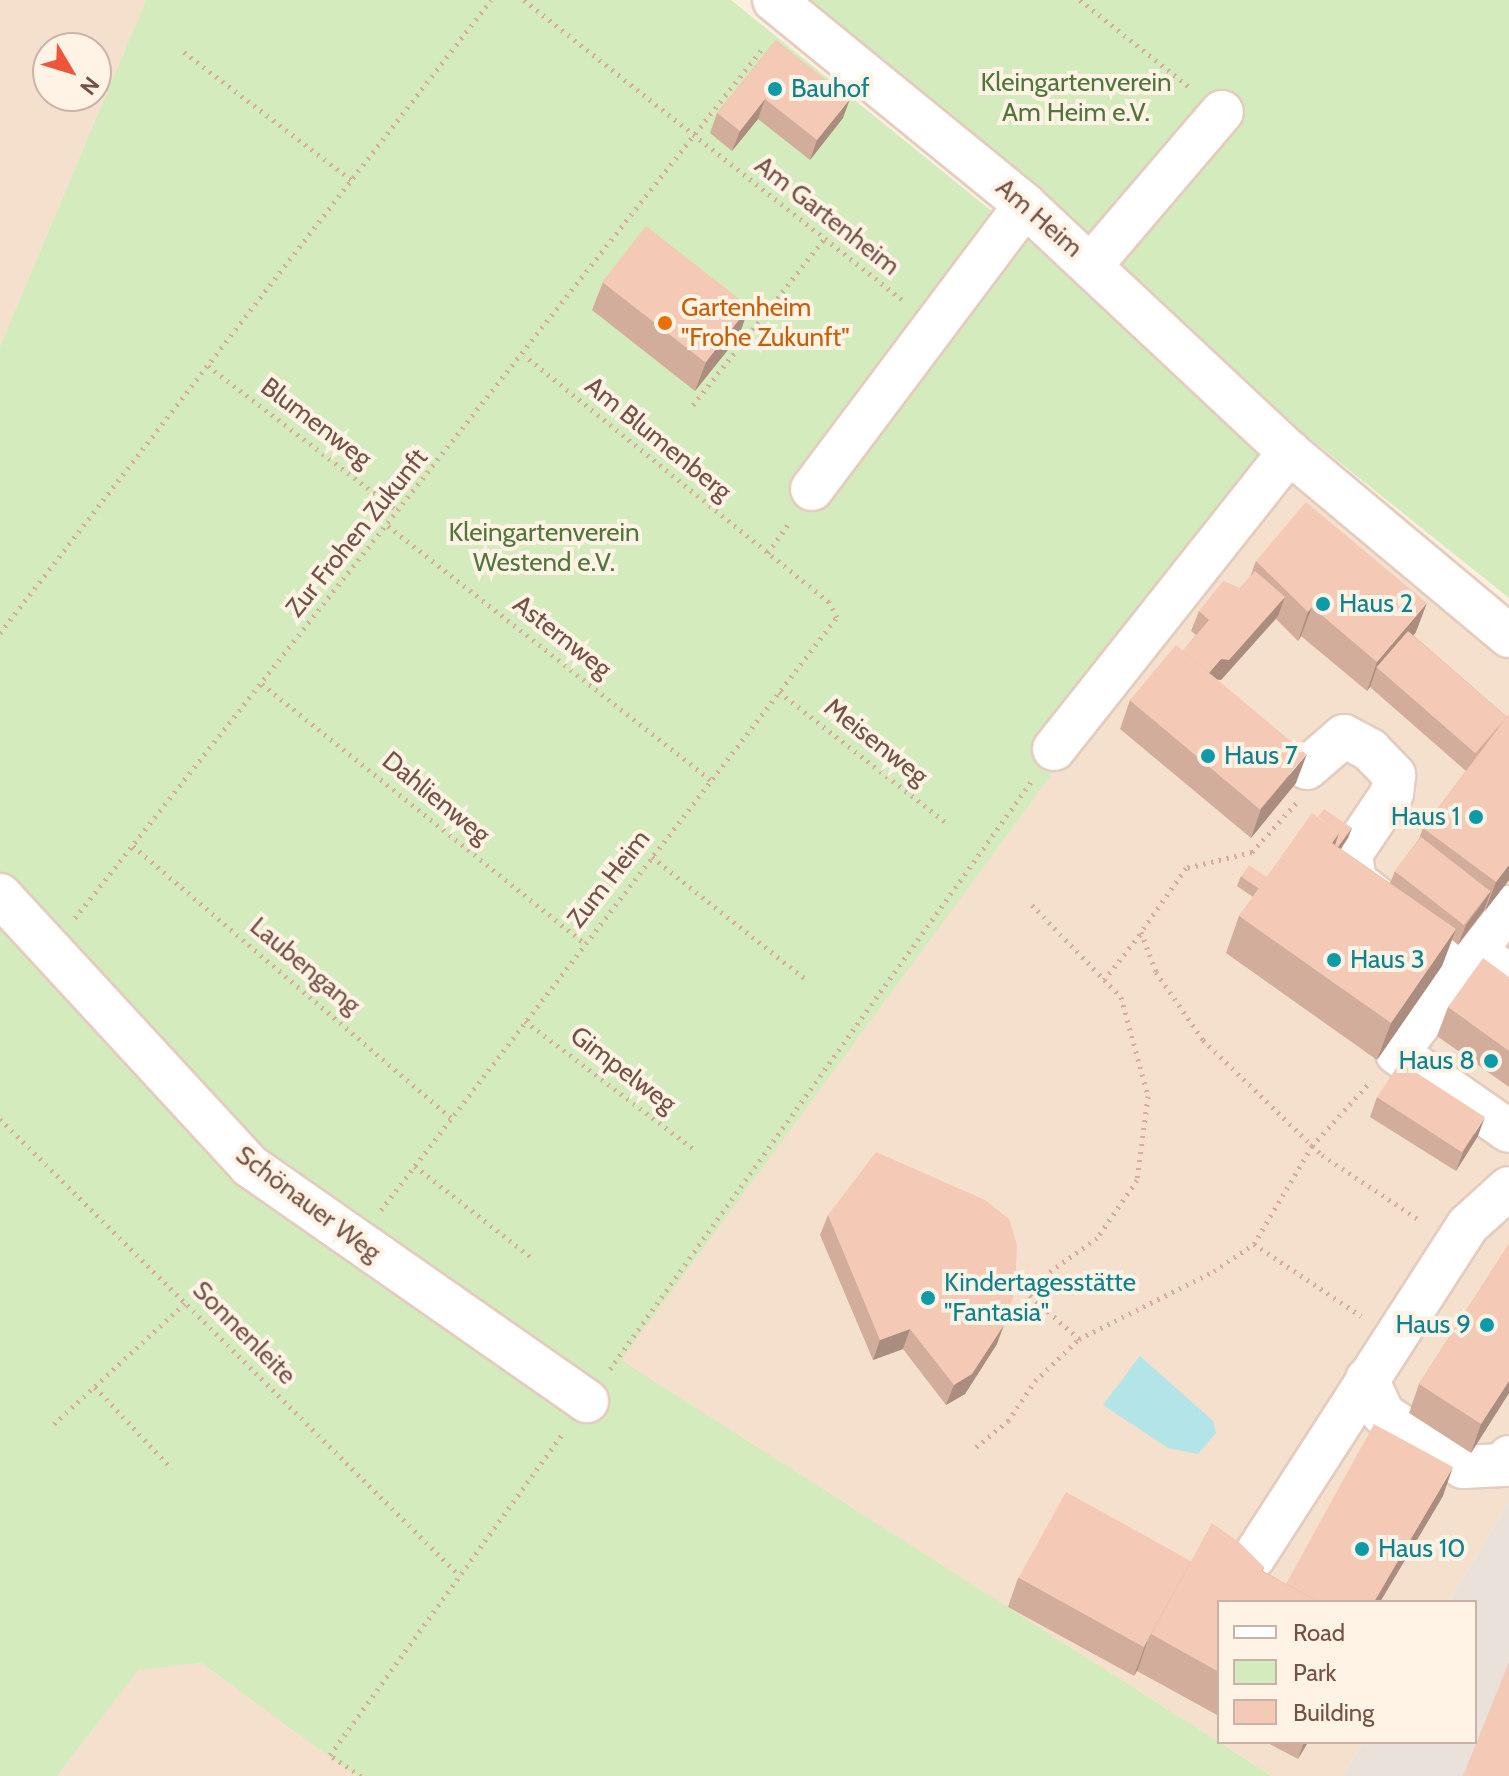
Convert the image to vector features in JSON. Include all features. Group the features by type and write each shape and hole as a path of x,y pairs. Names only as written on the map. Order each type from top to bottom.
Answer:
{"street":[{"name":"Am Heim","path":"774,0 1025,205 1092,264 1289,452 1509,636"},
{"path":"1092,264 1222,112"},
{"path":"812,489 933,323 1025,205"},
{"path":"1054,749 1289,452"},
{"path":"1307,768 1344,736 1370,750 1394,775 1392,793 1351,854 1355,881 1469,959 1509,976"},
{"name":"Schönauer Weg","path":"0,895 250,1166 587,1401"},
{"path":"1509,907 1397,1053 1509,1131"},
{"path":"1254,1557 1465,1229 1508,1191"},
{"path":"1367,1379 1383,1414 1463,1467 1503,1465 1509,1457"}],"path":[{"path":"0,633 491,0"},
{"name":"Am Gartenheim","path":"524,0 695,140 933,323"},
{"path":"1080,0 1222,112"},
{"name":"Zur Frohen Zukunft","path":"49,950 695,140 762,49"},
{"path":"184,52 353,181"},
{"path":"693,405 824,239"},
{"name":"Am Blumenberg","path":"524,355 768,553"},
{"name":"Blumenweg","path":"208,366 399,512"},
{"name":"Asternweg","path":"388,526 711,780"},
{"name":"Zum Heim","path":"356,1242 837,617 829,602 768,553"},
{"name":"Dahlienweg","path":"262,684 585,944"},
{"name":"Meisenweg","path":"779,692 948,824"},
{"path":"361,1776 330,1755 1054,749"},
{"path":"1104,980 1186,868 1252,852 1270,836 1297,802 1307,768"},
{"name":"Laubengang","path":"133,846 452,1118"},
{"path":"652,857 808,981"},
{"path":"1032,905 1121,997 1148,1096 1137,1180 1097,1238 1024,1290 1079,1339"},
{"path":"1141,932 1156,972 1203,1040 1312,1146 1360,1184 1430,1226 1465,1229"},
{"name":"Gimpelweg","path":"525,1021 696,1151"},
{"path":"976,1447 1008,1421 1035,1381 1079,1339 1214,1271 1254,1244 1312,1146 1397,1053"},
{"name":"Sonnenleite","path":"0,1119 460,1576"},
{"path":"415,1166 532,1258"},
{"path":"1254,1244 1325,1294 1398,1333"},
{"path":"54,1424 185,1303"},
{"path":"95,1387 172,1469"}],"shaded area":[{"path":"0,0 146,0 112,81 112,32 32,32 32,112 99,112 0,346"},
{"path":"1289,452 1509,641 1509,1502 1450,1600 1217,1600 1217,1741 620,1360"},
{"path":"1509,1502 1509,1776 1343,1776 1362,1744 1477,1744 1477,1600 1450,1600"},
{"path":"201,1663 356,1776 57,1776 138,1669"},
{"path":"1222,1744 1362,1744 1343,1776 1272,1776"}],"green space":[{"name":"Kleingartenverein Westend e.V.","path":"146,0 731,0 1289,452 621,1360 1217,1741 1217,1744 1222,1744 1272,1776 356,1776 201,1663 138,1670 57,1776 0,1776 0,346 99,112 112,112 112,81"},
{"name":"Kleingartenverein Am Heim e.V.","path":"797,0 1509,0 1509,598 1303,433 1089,233"}],"water":[{"path":"1140,1356 1213,1421 1216,1433 1198,1454 1168,1448 1103,1405"}],"building":[{"name":"Bauhof","path":"776,40 850,99 817,140 765,99 740,131 717,113"},
{"path":"646,226 749,307 706,363 602,282"},
{"path":"1306,502 1427,603 1377,662 1312,607 1308,612 1256,561"},
{"path":"1255,571 1285,597 1229,660 1221,659 1209,673 1183,651 1209,620 1199,611 1223,581 1240,588"},
{"path":"1408,631 1507,717 1475,753 1377,667"},
{"path":"1176,645 1306,754 1260,809 1130,700"},
{"name":"Haus 1","path":"1509,714 1509,865 1496,882 1423,828"},
{"path":"1324,809 1352,828 1338,847 1335,845 1339,833 1318,817"},
{"name":"Haus 3","path":"1312,813 1339,833 1332,843 1456,929 1391,1023 1239,916"},
{"path":"1421,837 1490,891 1464,925 1395,871"},
{"path":"1249,865 1267,877 1259,889 1241,877"},
{"path":"1483,958 1509,977 1509,1051 1448,1007"},
{"path":"1400,1062 1485,1117 1462,1152 1377,1097"},
{"name":"Kindertagesstätte \"Fantasia\"","path":"876,1152 985,1200 1009,1219 1017,1245 1015,1291 1004,1325 972,1374 954,1385 910,1329 880,1340 828,1215"},
{"name":"Haus 9","path":"1509,1244 1509,1381 1481,1424 1419,1384"},
{"name":"Haus 10","path":"1374,1424 1453,1467 1375,1600 1315,1600 1286,1584"},
{"path":"1066,1492 1191,1561 1144,1647 1018,1578"},
{"path":"1212,1523 1240,1543 1264,1567 1262,1571 1315,1600 1217,1600 1217,1671 1151,1634"},
{"path":"1509,1662 1509,1776 1463,1776"}],"place":[{"name":"Bauhof","path":"775,89"},
{"name":"Gartenheim \"Frohe Zukunft\"","path":"665,323"},
{"name":"Haus 2","path":"1323,604"},
{"name":"Haus 7","path":"1208,756"},
{"name":"Haus 1","path":"1476,817"},
{"name":"Haus 3","path":"1334,960"},
{"name":"Haus 8","path":"1491,1061"},
{"name":"Kindertagesstätte \"Fantasia\"","path":"928,1298"},
{"name":"Haus 9","path":"1487,1325"},
{"name":"Haus 10","path":"1362,1549"}]}
